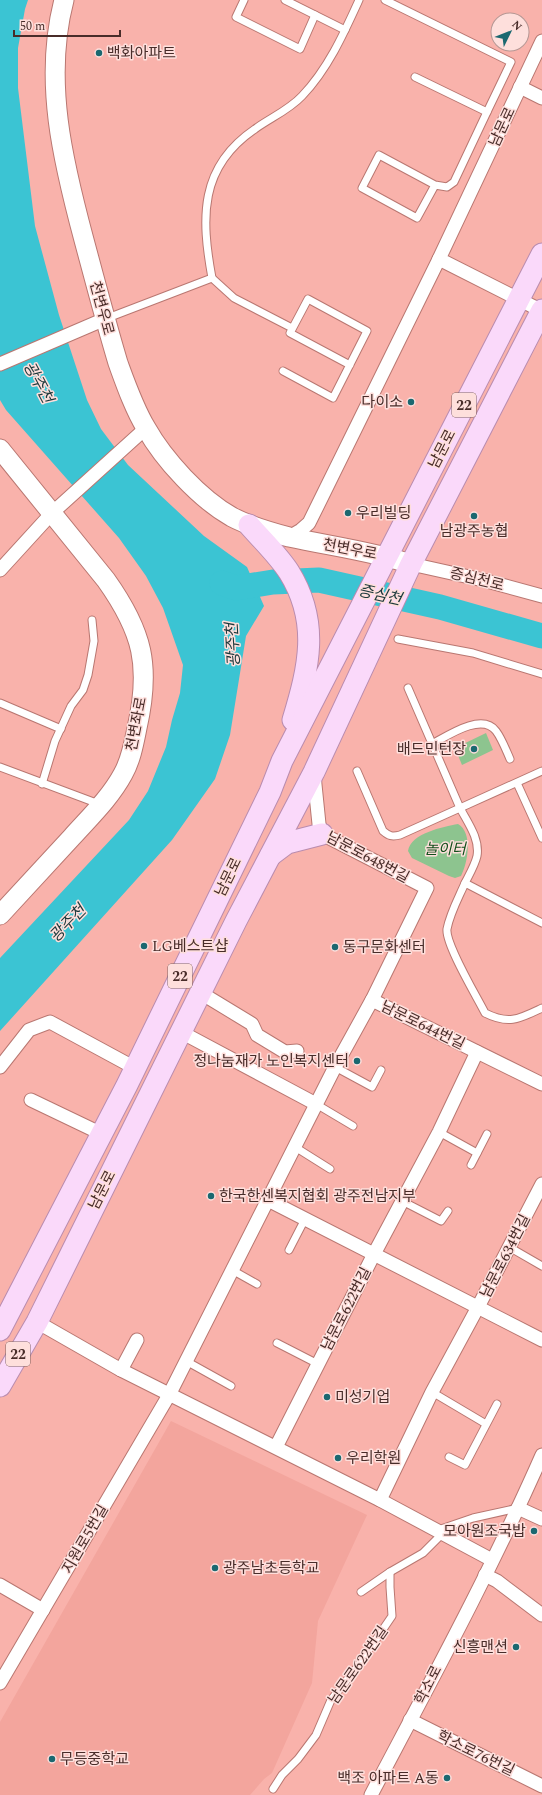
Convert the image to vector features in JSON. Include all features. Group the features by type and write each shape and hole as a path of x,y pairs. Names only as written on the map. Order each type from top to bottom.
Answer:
{"main road":[{"name":"천변우로","path":"64,0 57,37 55,84 56,111 70,187 105,319 127,387 146,428 169,460 189,483 211,503 232,517 249,525 289,537 387,556 411,564"},
{"name":"남문로","path":"1,1324 102,1134 270,792 282,760 542,254"},
{"name":"남문로","path":"0,1386 37,1322 181,1032 314,772 411,564 542,311"},
{"name":"천변좌로","path":"0,448 120,599 136,631 142,652 144,683 142,704 135,740 123,774 101,804 0,915"},
{"path":"249,525 281,561 295,584 301,598 307,621 309,654 298,704 282,760"},
{"path":"271,854 287,843 322,834"}],"street":[{"name":"남문로","path":"439,258 542,41"},
{"path":"520,87 542,98"},
{"path":"439,258 542,311"},
{"name":"천변우로","path":"289,537 309,523 439,258"},
{"path":"0,364 105,319"},
{"path":"0,570 52,513 146,428"},
{"name":"증심천로","path":"411,564 483,580 542,596"},
{"name":"남문로648번길","path":"314,772 319,824 322,834 427,888"},
{"name":"남문로644번길","path":"427,888 372,1000 542,1084"},
{"path":"201,993 252,1024 257,1034 285,1052 297,1050"},
{"path":"169,1395 335,1067 372,1000"},
{"path":"0,1067 30,1030 50,1022 135,1068"},
{"path":"181,1032 316,1104"},
{"path":"374,1254 439,1132 477,1052"},
{"path":"31,1100 102,1134"},
{"name":"남문로634번길","path":"478,1307 542,1184"},
{"name":"남문로634번길","path":"268,1200 542,1340"},
{"name":"남문로622번길","path":"276,1447 374,1254"},
{"path":"380,1500 432,1392 478,1307"},
{"path":"37,1322 121,1370 380,1500 492,1560"},
{"path":"121,1370 137,1340"},
{"name":"지원로5번길","path":"0,1683 169,1395"},
{"name":"학소로","path":"371,1795 485,1575 542,1455"},
{"path":"518,1508 542,1519"},
{"path":"485,1575 497,1581 542,1615"},
{"path":"0,1584 43,1610"},
{"name":"학소로76번길","path":"410,1720 542,1786"}],"lane":[{"path":"244,0 236,17 300,49 315,15"},
{"path":"285,0 345,30"},
{"path":"292,328 234,298 212,278 207,250 205,211 208,192 222,160 236,143 301,97 315,82 345,30 359,0"},
{"path":"385,0 511,62 454,182 447,187 435,186 379,155 362,188 417,218 435,186"},
{"path":"415,77 487,112"},
{"path":"105,319 212,278"},
{"path":"283,371 333,398 350,365 367,331 308,299 290,333 350,365"},
{"path":"42,784 55,742 71,706 83,690 88,675 94,642 92,620"},
{"path":"398,639 473,654 542,674"},
{"path":"408,688 477,844 477,856 450,920 447,931 451,946 485,1013 505,1021 516,1020 542,1008"},
{"path":"0,703 61,728"},
{"path":"432,744 466,727 475,724 484,724 496,730 510,759"},
{"path":"0,767 42,784 101,804"},
{"path":"357,771 383,831 394,837 400,836 542,771"},
{"path":"517,783 542,838"},
{"path":"466,883 542,923"},
{"path":"335,1067 372,1087 381,1070"},
{"path":"316,1104 353,1126"},
{"path":"439,1132 477,1152"},
{"path":"471,1165 487,1134"},
{"path":"295,1147 330,1168"},
{"path":"402,1201 442,1221 448,1211"},
{"path":"289,1250 304,1218"},
{"path":"509,1247 542,1266"},
{"path":"232,1270 257,1284"},
{"name":"남문로622번길","path":"277,1342 318,1364"},
{"path":"186,1361 231,1386"},
{"path":"432,1392 486,1424"},
{"path":"449,1456 465,1465 497,1404"},
{"path":"361,1592 390,1572 423,1553 440,1532 473,1518 518,1508"},
{"name":"남문로622번길","path":"273,1789 282,1775 298,1759 316,1735 331,1700 358,1666 392,1616 390,1572"}],"shaded area":[{"name":"광주남초등학교","path":"171,1421 367,1515 318,1621 312,1683 272,1773 264,1779 250,1795 0,1795 0,1722"}],"green space":[{"name":"배드민턴장","path":"486,733 493,750 462,765 455,748"},
{"name":"놀이터","path":"458,824 463,828 466,834 468,848 466,864 461,876 455,878 449,876 412,858 408,851 410,845 421,835"}],"water":[{"name":"광주천","path":"0,0 28,0 18,48 18,88 35,226 59,315 87,400 101,429 128,465 204,536 247,567 264,606 246,636 230,735 215,779 172,840 0,1031 0,958 129,820 148,791 166,747 180,693 183,665 163,608 146,576 119,538 6,410 0,400"}],"waterway":[{"name":"증심천","path":"222,583 236,588 273,582 319,580 440,607 542,636"}],"place":[{"name":"백화아파트","path":"99,53"},
{"name":"다이소","path":"411,402"},
{"name":"우리빌딩","path":"348,513"},
{"name":"남광주농협","path":"474,516"},
{"name":"배드민턴장","path":"474,749"},
{"name":"LG베스트샵","path":"144,946"},
{"name":"동구문화센터","path":"335,947"},
{"name":"정나눔재가 노인복지센터","path":"357,1061"},
{"name":"한국한센복지협회 광주전남지부","path":"211,1196"},
{"name":"미성기업","path":"327,1397"},
{"name":"우리학원","path":"338,1458"},
{"name":"모아원조국밥","path":"534,1531"},
{"name":"광주남초등학교","path":"215,1568"},
{"name":"신흥맨션","path":"516,1647"},
{"name":"무등중학교","path":"52,1759"},
{"name":"백조 아파트 A동","path":"447,1778"}]}
